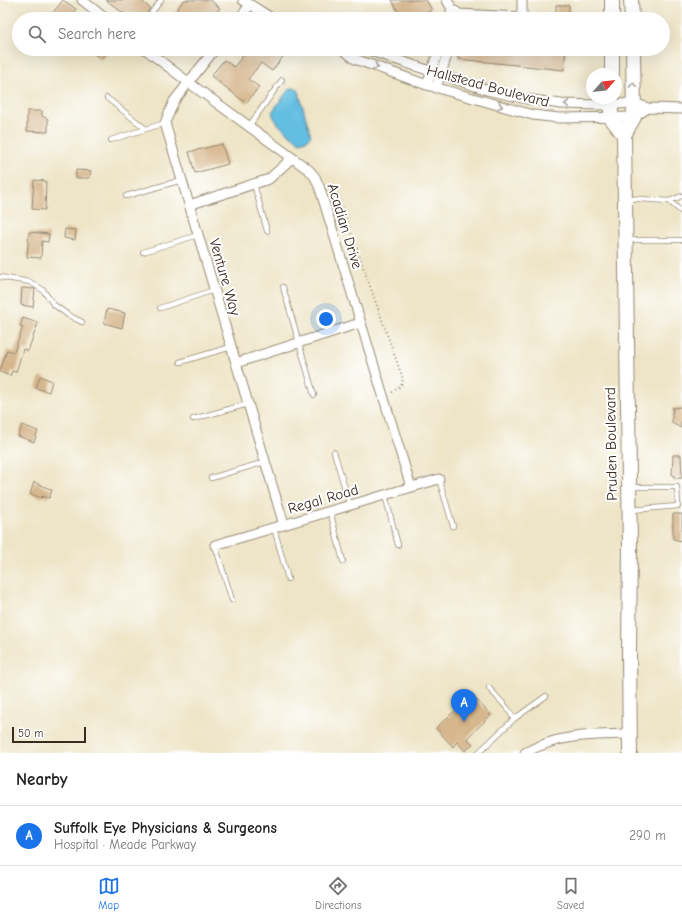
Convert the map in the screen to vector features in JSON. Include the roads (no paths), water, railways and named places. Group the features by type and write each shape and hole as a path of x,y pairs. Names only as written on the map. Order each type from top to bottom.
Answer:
{"main road":[{"path":"612,0 612,12"},
{"path":"631,0 632,12"},
{"path":"612,56 612,68"},
{"name":"Pruden Boulevard","path":"630,753 630,510 624,135 634,117 632,56"},
{"path":"611,107 624,135"}],"street":[{"path":"447,0 455,12"},
{"path":"522,0 522,12"},
{"path":"85,1 98,12"},
{"path":"246,3 261,12"},
{"name":"Acadian Drive","path":"154,56 309,170 315,177 320,188 410,487"},
{"path":"166,122 174,101 209,56"},
{"name":"Hallstead Boulevard","path":"351,56 355,59 427,86 533,115 559,118 634,103"},
{"name":"Hallstead Boulevard","path":"386,56 487,90 526,99 561,104 611,107"},
{"path":"436,88 438,56"},
{"path":"427,86 436,73 444,56"},
{"path":"634,103 648,108 682,109"},
{"path":"611,107 634,117 648,108"},
{"name":"Venture Way","path":"166,122 189,205 284,525"},
{"path":"189,205 269,179 292,158"},
{"path":"236,364 360,323"},
{"name":"Regal Road","path":"215,546 439,479"},
{"path":"524,753 549,742 565,738 630,734"}],"lane":[{"path":"152,12 161,0"},
{"path":"249,126 282,80"},
{"path":"107,98 146,129"},
{"path":"111,140 166,122"},
{"path":"126,196 182,180"},
{"path":"254,184 267,231"},
{"path":"624,198 669,201 682,196"},
{"path":"669,201 682,212"},
{"path":"143,252 198,234"},
{"path":"625,240 682,240"},
{"path":"0,277 30,282 43,290 53,304 68,315 82,322"},
{"path":"282,287 314,395"},
{"path":"160,308 214,290"},
{"path":"180,362 231,347"},
{"path":"193,420 248,404"},
{"path":"334,452 350,505"},
{"path":"211,478 265,462"},
{"path":"439,479 453,526"},
{"path":"629,487 677,487 680,499 678,506 630,510"},
{"path":"385,495 398,545"},
{"path":"330,511 343,561"},
{"path":"274,528 288,579"},
{"path":"215,546 232,600"},
{"path":"489,688 508,709 514,720"},
{"path":"478,753 514,720 546,696"}],"water":[{"path":"289,89 298,89 311,136 307,140 300,142 279,125 272,112"}],"place":[{"name":"Suffolk Eye Physicians & Surgeons","path":"464,722"}]}
